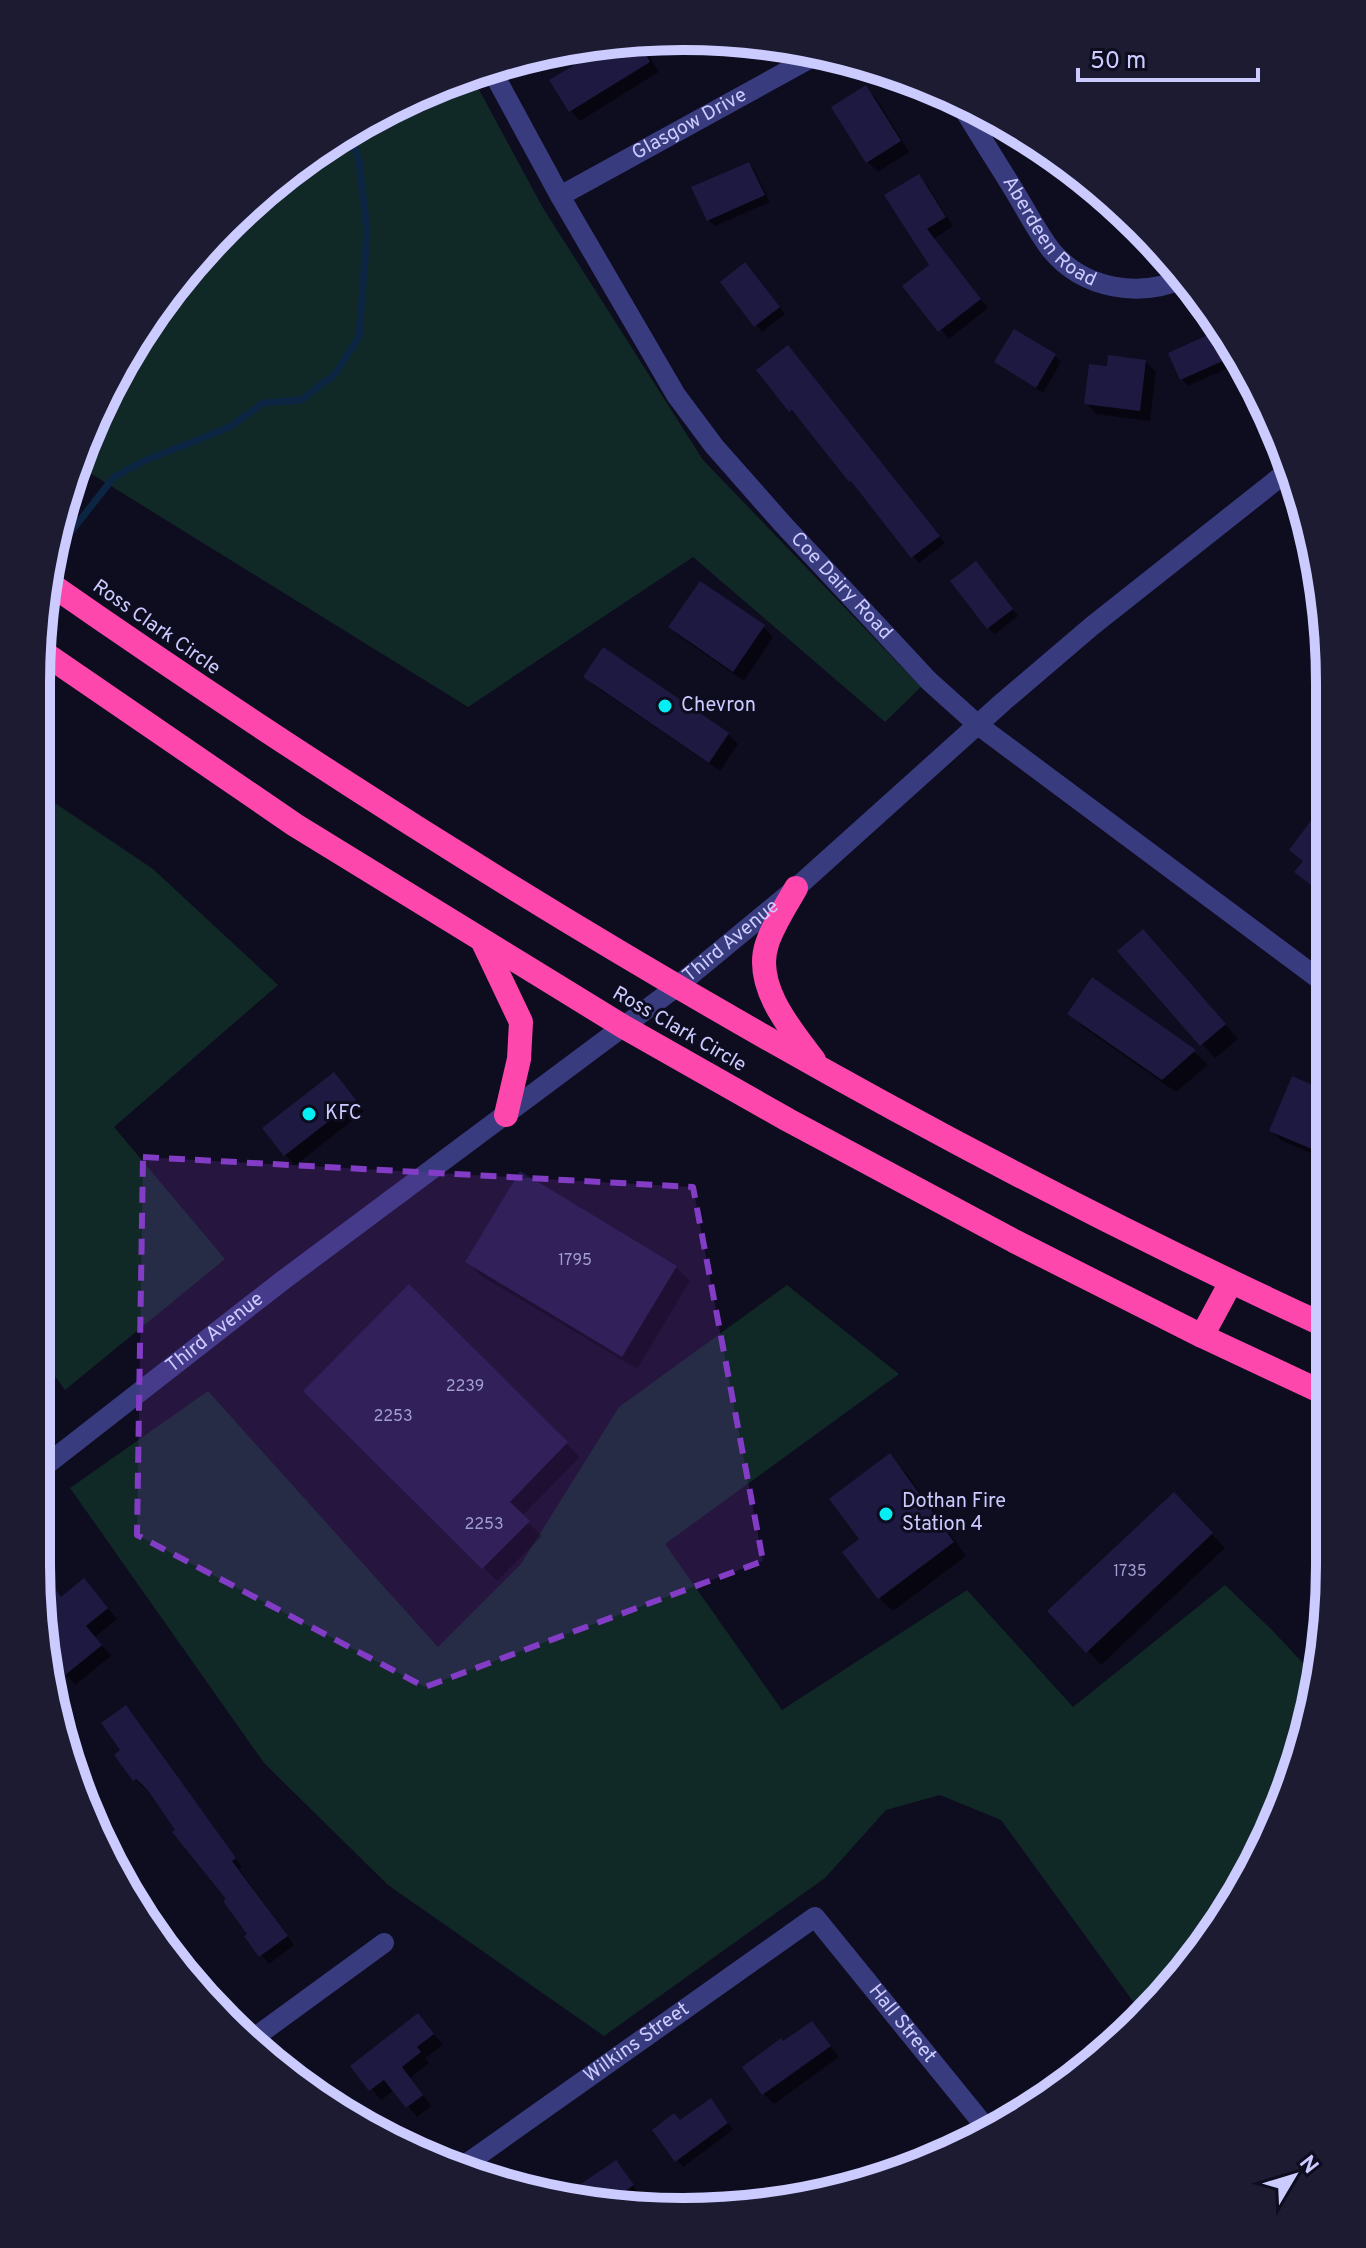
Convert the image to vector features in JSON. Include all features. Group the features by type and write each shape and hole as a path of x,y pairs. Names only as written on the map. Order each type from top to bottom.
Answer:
{"highway":[{"name":"Ross Clark Circle","path":"57,589 198,687 337,778 675,988 1042,1188 1316,1321"},
{"name":"Ross Clark Circle","path":"51,658 295,825 624,1027 987,1227 1202,1336 1316,1389"},
{"path":"796,888 766,946 766,982 783,1020 821,1068"},
{"path":"483,942 521,1022 519,1059 506,1115"},
{"path":"1202,1336 1231,1282"}],"street":[{"name":"Glasgow Drive","path":"560,196 804,62"},
{"name":"Coe Dairy Road","path":"496,79 560,196 676,395 714,446 919,669 978,725 1316,977"},
{"name":"Aberdeen Road","path":"970,119 1043,237 1066,264 1098,283 1125,289 1154,289 1172,282"},
{"name":"Third Avenue","path":"50,1462 282,1281 675,988 796,888 1092,626 1281,477"},
{"name":"Hall Street","path":"815,1917 982,2123"},
{"name":"Wilkins Street","path":"471,2161 815,1917"},
{"path":"259,2034 384,1943"}],"highlighted area":[{"path":"143,1157 693,1187 763,1561 425,1687 137,1535"}],"green space":[{"path":"477,85 543,208 703,460 921,687 885,722 693,557 468,707 87,471 115,403 135,366 181,298 235,235 331,157 403,115"},
{"path":"50,800 153,869 278,985 114,1127 225,1259 65,1390 50,1370"},
{"path":"787,1285 899,1374 665,1544 782,1710 967,1590 1073,1707 1225,1585 1308,1668 1282,1768 1251,1845 1209,1917 1137,2007 1001,1820 940,1795 886,1810 825,1878 604,2036 388,1885 264,1763 70,1488 208,1391 438,1647 521,1564 619,1407"}],"building":[{"path":"644,51 650,62 569,112 549,80 588,57"},
{"path":"866,85 901,141 866,163 831,107"},
{"path":"749,162 765,195 707,221 691,187"},
{"path":"919,174 946,217 927,229 981,299 938,332 902,286 929,265 884,195"},
{"path":"745,262 780,307 754,327 720,282"},
{"path":"1014,329 1056,354 1036,388 994,362"},
{"path":"1211,334 1226,359 1180,380 1168,353"},
{"path":"788,345 940,536 911,558 851,481 756,370"},
{"path":"1108,355 1146,360 1140,411 1084,404 1089,364 1107,366"},
{"path":"976,561 1013,609 987,629 950,581"},
{"path":"700,581 765,625 733,672 668,627"},
{"path":"603,647 729,733 709,763 583,677"},
{"path":"1316,814 1316,889 1294,872 1303,861 1289,850"},
{"path":"1143,929 1226,1024 1200,1046 1117,951"},
{"path":"1092,977 1196,1050 1162,1080 1067,1014"},
{"name":"KFC","path":"334,1072 356,1100 284,1156 262,1128"},
{"path":"1292,1076 1316,1086 1316,1140 1312,1149 1269,1131"},
{"path":"520,1171 677,1266 622,1357 465,1262"},
{"path":"409,1284 568,1442 510,1502 530,1521 482,1569 303,1391"},
{"name":"Dothan Fire Station 4","path":"890,1453 954,1542 878,1599 842,1552 859,1539 829,1499"},
{"path":"1174,1492 1213,1533 1086,1653 1047,1611"},
{"path":"84,1578 108,1608 86,1626 102,1645 64,1676 59,1670 55,1648 51,1594 56,1590 61,1597"},
{"path":"126,1705 236,1858 232,1861 288,1936 259,1957 223,1901 226,1899 172,1832 175,1830 147,1789 136,1779 133,1781 114,1755 120,1750 101,1723"},
{"path":"418,2013 434,2034 417,2047 421,2052 402,2067 423,2095 406,2108 384,2080 369,2091 350,2066"},
{"path":"812,2021 831,2046 762,2095 742,2067 781,2038 783,2041"},
{"path":"711,2098 728,2123 675,2162 652,2130 674,2113 680,2120"},
{"path":"616,2160 634,2185 619,2195 574,2188"}],"waterway":[{"path":"68,535 114,477 144,461 230,427 263,403 301,400 335,374 359,337 367,231 359,161 353,143"}],"place":[{"name":"Chevron","path":"665,706"},
{"name":"KFC","path":"309,1114"},
{"name":"Dothan Fire Station 4","path":"886,1514"}]}
